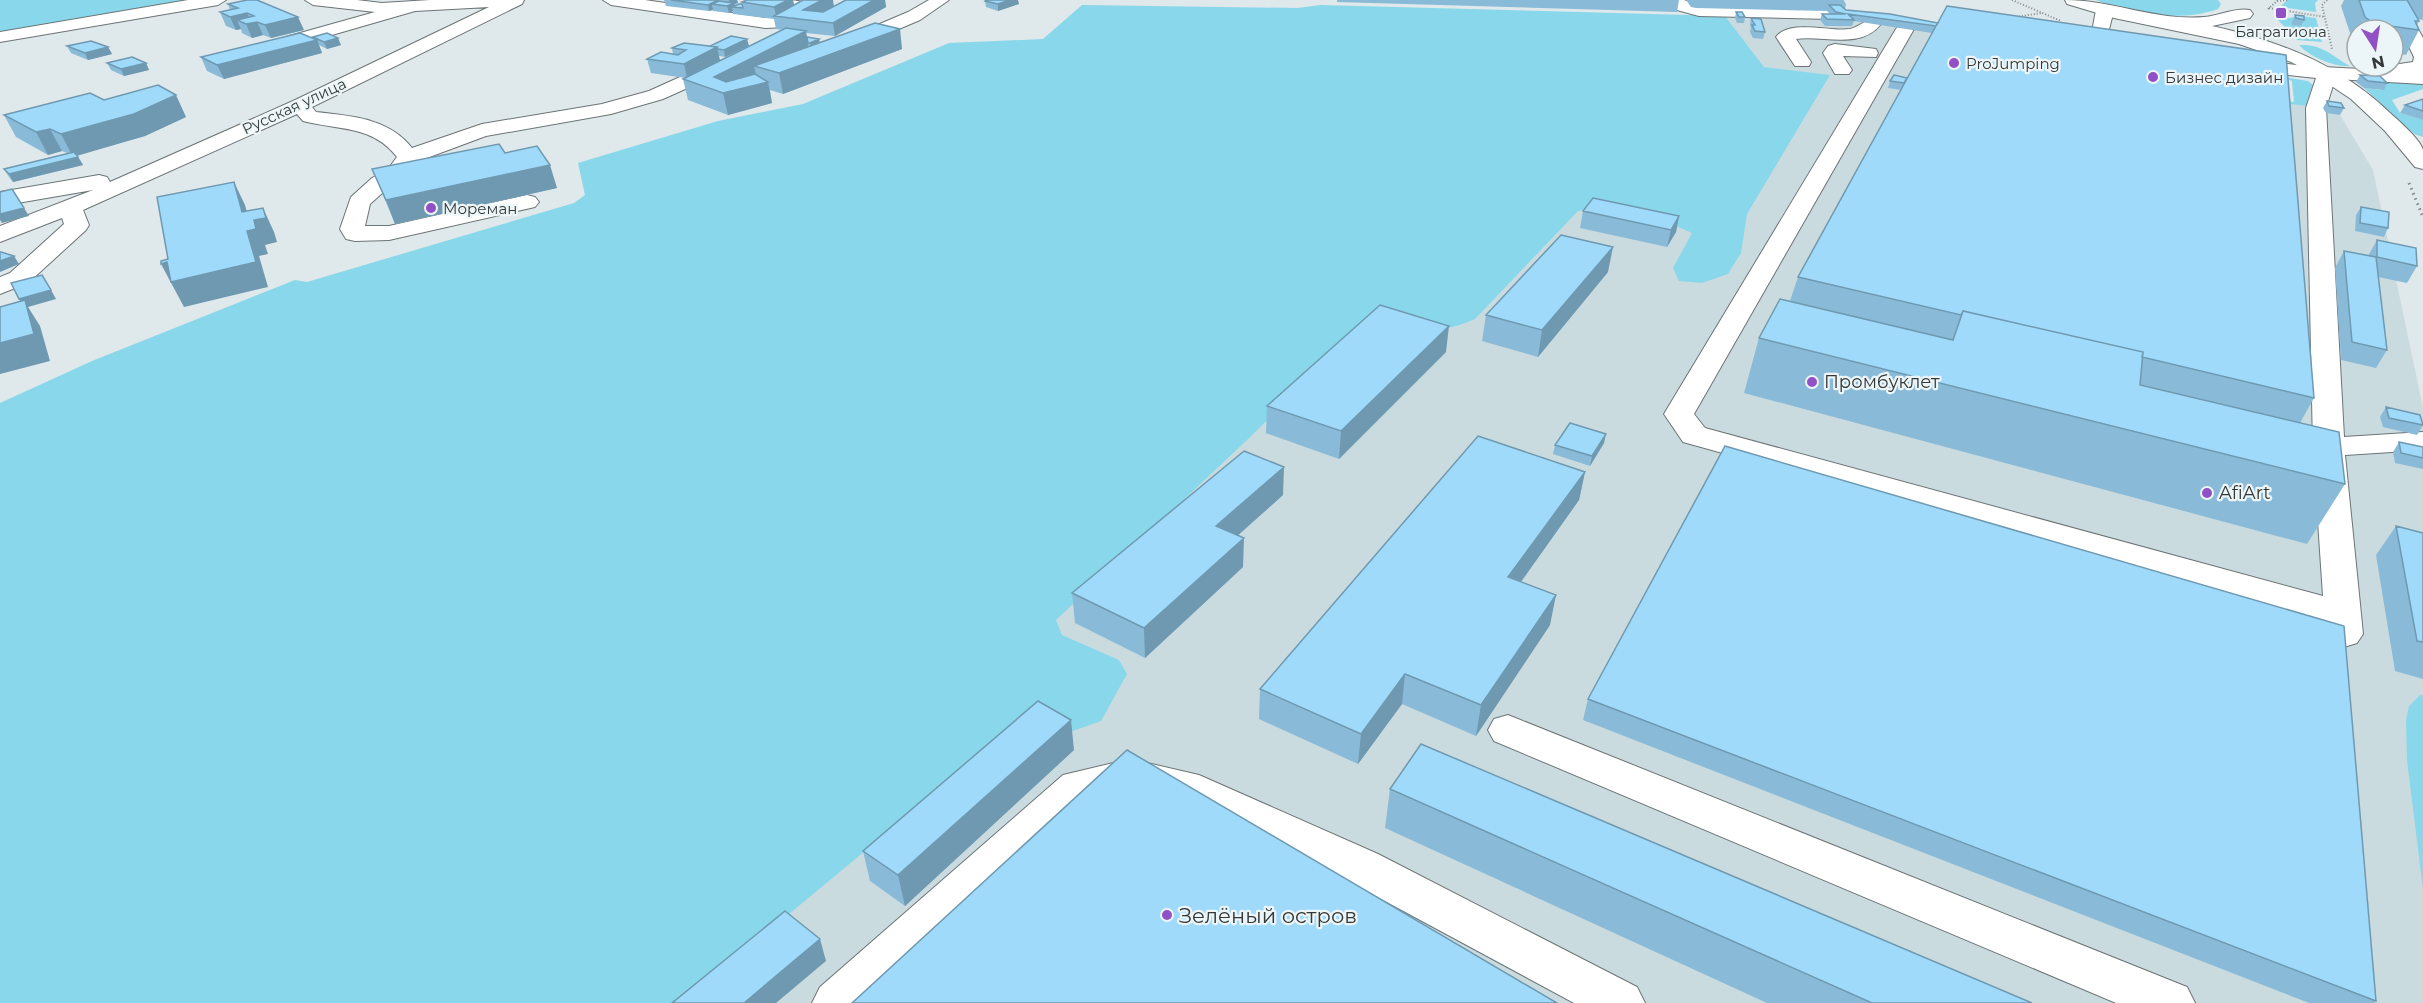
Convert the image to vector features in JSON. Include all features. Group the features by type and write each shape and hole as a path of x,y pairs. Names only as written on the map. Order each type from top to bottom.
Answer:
{"street":[{"path":"0,37 218,0"},
{"path":"313,0 409,8 505,0"},
{"name":"Русская улица","path":"0,235 137,178 300,105 516,0"},
{"path":"611,0 765,23 782,22 806,9 788,2 789,0"},
{"path":"835,49 914,16 941,0"},
{"path":"1675,0 1679,5 1700,11 1911,17 1679,414 1694,435 2343,614"},
{"path":"2073,0 2105,10 2276,49 2314,67 2386,120 2423,162"},
{"path":"2150,19 2185,22 2214,21 2244,4 2276,49"},
{"path":"250,53 409,8"},
{"path":"2100,37 2105,10"},
{"path":"1802,62 1785,37 1803,33 1856,35 1863,32 1858,17"},
{"path":"2405,69 2421,67 2423,57 2406,22"},
{"path":"1842,70 1832,53 1835,50 1900,37"},
{"path":"2226,61 2423,78"},
{"path":"2314,67 2345,68"},
{"path":"2314,67 2329,447 2346,661"},
{"path":"526,202 389,233 355,234 352,229 358,202 380,183 396,174 408,157 482,130 604,110 656,95 707,72"},
{"path":"300,105 310,117 363,125 388,133 402,146 408,157"},
{"path":"0,199 42,190 137,178"},
{"path":"0,286 19,278 77,225 70,207"},
{"path":"2329,447 2423,441"},
{"path":"1508,730 2170,1003"},
{"path":"837,1003 1078,786 1130,775 1184,786 1362,867 1620,1003"}],"path":[{"path":"2277,1 2288,0"},
{"path":"2327,0 2322,5 2331,47 2335,53 2345,59"},
{"path":"2268,8 2325,17"},
{"path":"2008,18 2042,13"}],"shaded area":[{"path":"0,0 186,0 0,33"},
{"path":"2096,0 2218,0 2221,4 2218,9 2204,13 2173,16 2125,10"},
{"path":"2287,0 2318,0 2315,3 2316,12 2280,7"},
{"path":"1082,5 1298,8 1320,5 1725,16 1764,67 1830,75 1747,214 1741,253 1728,274 1702,283 1679,281 1673,268 1692,233 1676,226 1590,209 1578,211 1475,319 1433,330 1358,331 1247,440 1056,620 1062,635 1119,660 1127,674 1101,721 1059,736 1001,738 682,1003 0,1003 0,403 92,361 295,280 307,282 574,203 585,195 578,163 718,121 803,104 949,43 1043,39"},
{"path":"1725,16 1812,19 1861,17 2275,102 2337,110 2373,170 2423,408 2423,1003 526,1003 1338,318 1576,180 1830,76 1764,67"},
{"path":"2300,16 2316,18 2322,42 2297,40 2278,20"},
{"path":"2299,45 2320,48 2345,63 2345,66 2337,65 2309,53"},
{"path":"2282,77 2308,81 2313,85 2306,106 2274,102 2274,100 2294,102 2292,81"},
{"path":"2369,81 2423,82 2423,89 2392,100 2400,113 2423,120 2423,137 2414,134 2364,88 2382,90"},
{"path":"2420,695 2423,695 2423,889 2407,760 2406,720 2409,706"}],"building":[{"path":"257,0 298,17 265,25 257,22 246,24 237,20 254,16 247,13 230,17 220,12 238,8 228,4"},
{"path":"671,0 718,0 708,5"},
{"path":"788,0 774,7 742,2"},
{"path":"803,0 822,0 803,10 823,12 846,0 874,0 833,23 774,16"},
{"path":"986,0 1010,0 998,4"},
{"path":"2359,0 2407,0 2419,21 2415,21 2419,30 2405,28 2405,18 2365,17"},
{"path":"719,1 734,3 727,6 712,4"},
{"path":"742,4 743,8 732,7"},
{"path":"1829,5 1840,5 1846,10 1890,14 1938,23 1936,26 1848,14 1854,20 1827,19 1822,14 1846,14 1836,12"},
{"path":"1947,6 2286,55 2314,398 2142,357 2143,352 1963,311 1961,315 1798,277"},
{"path":"1736,12 1742,12 1745,17 1739,17"},
{"path":"2295,15 2304,16 2304,20 2296,18"},
{"path":"1751,18 1761,19 1765,32 1755,31"},
{"path":"875,23 900,29 779,73 754,66"},
{"path":"786,28 806,31 714,77 726,82 755,74 768,82 723,93 683,79"},
{"path":"300,33 317,40 217,65 201,57"},
{"path":"327,33 338,38 324,42 313,37"},
{"path":"731,36 747,39 724,50 710,46"},
{"path":"807,37 819,39 808,43"},
{"path":"91,41 108,47 85,53 67,46"},
{"path":"684,43 717,47 684,64 647,59 661,52 678,55 686,50 672,48"},
{"path":"132,57 146,63 121,69 107,63"},
{"path":"1894,75 1907,78 1904,83 1890,81"},
{"path":"2364,78 2382,78 2387,83 2368,81"},
{"path":"158,85 176,95 134,114 61,134 50,129 36,132 4,115 90,93 104,100"},
{"path":"2423,99 2423,111 2405,105"},
{"path":"2327,101 2341,103 2344,108 2329,106"},
{"path":"499,144 505,153 537,146 550,165 386,200 372,169"},
{"path":"74,152 78,157 9,174 4,169"},
{"path":"234,182 242,212 263,208 266,218 254,220 256,229 247,231 256,262 171,282 167,262 161,264 161,261 168,259 157,197"},
{"path":"12,189 24,208 0,214 0,192"},
{"path":"1593,198 1679,216 1671,230 1583,211"},
{"path":"2361,207 2389,212 2388,228 2360,223"},
{"path":"1561,235 1613,247 1542,330 1486,315"},
{"path":"2377,240 2416,248 2417,266 2377,257"},
{"path":"2344,251 2376,257 2387,350 2352,342"},
{"path":"1,252 14,256 0,261"},
{"path":"42,275 51,290 19,299 11,283"},
{"path":"1780,299 1953,340 1963,311 2143,352 2140,385 2339,432 2345,484 1759,338"},
{"path":"25,300 34,334 0,343 0,307"},
{"path":"1380,305 1449,326 1341,431 1267,406"},
{"path":"2386,407 2420,415 2423,425 2389,418"},
{"path":"1570,423 1606,434 1592,456 1555,445"},
{"path":"1478,436 1585,472 1508,577 1556,595 1481,705 1405,674 1361,734 1260,689"},
{"path":"2399,442 2423,447 2423,458 2401,453"},
{"path":"1725,446 2344,626 2376,1001 1588,699"},
{"path":"1244,451 1284,467 1216,526 1244,538 1144,628 1072,593"},
{"path":"2396,526 2423,533 2423,642 2417,641"},
{"path":"1038,701 1071,720 898,875 863,851"},
{"path":"1421,744 2032,1003 1872,1003 1390,789"},
{"name":"Зелёный остров","path":"1127,750 1557,1003 852,1003"},
{"path":"785,911 820,939 744,1003 672,1003"}],"place":[{"name":"Багратиона","path":"2281,13"},
{"name":"ProJumping","path":"1954,63"},
{"name":"Бизнес дизайн","path":"2153,77"},
{"name":"Мореман","path":"431,208"},
{"name":"Промбуклет","path":"1812,382"},
{"name":"AfiArt","path":"2207,493"},
{"name":"Зелёный остров","path":"1167,915"}]}
